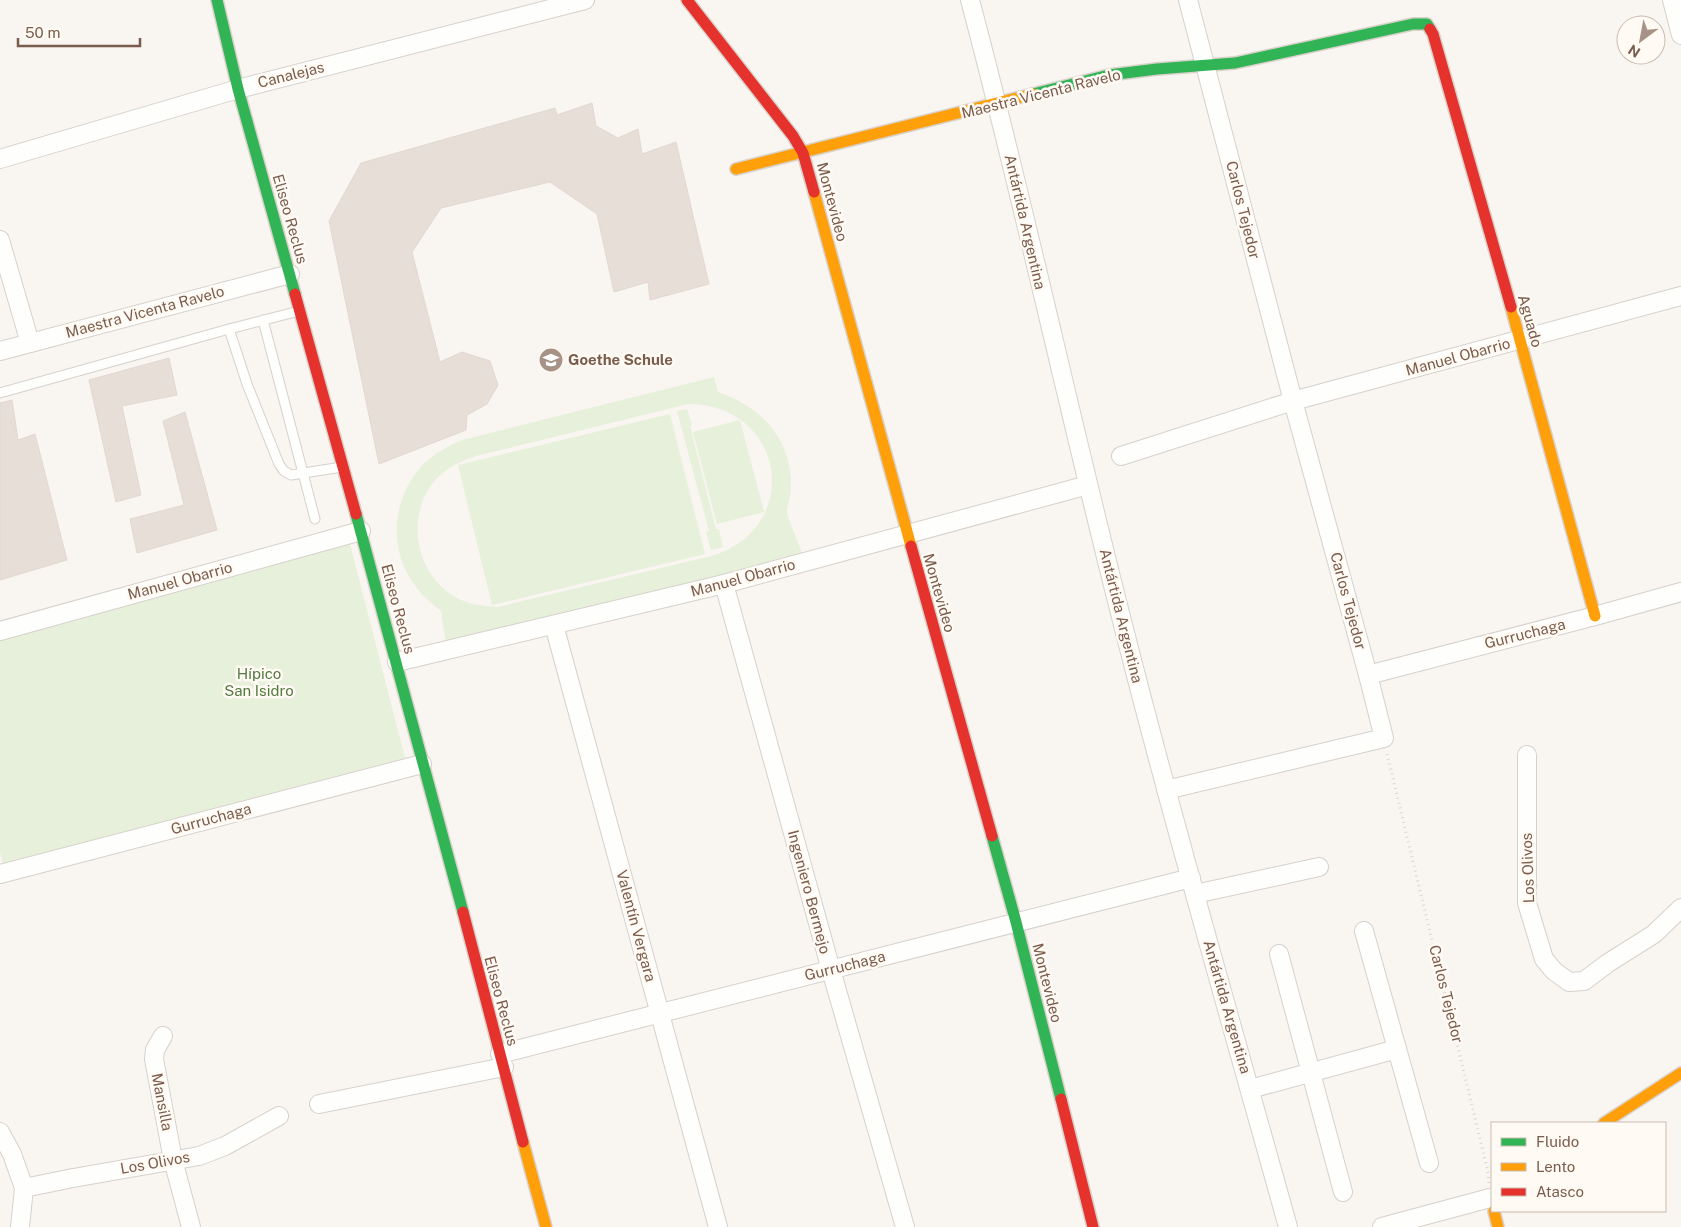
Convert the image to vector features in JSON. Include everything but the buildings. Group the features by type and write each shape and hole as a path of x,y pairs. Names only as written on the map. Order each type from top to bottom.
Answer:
{"street":[{"name":"Eliseo Reclus","path":"217,0 238,89 361,531 546,1227"},
{"name":"Canalejas","path":"0,160 238,89 585,0"},
{"name":"Montevideo","path":"687,0 793,136 803,153 1016,922 1093,1227"},
{"name":"Antártida Argentina","path":"970,0 998,104 1088,485 1166,790 1288,1227"},
{"name":"Carlos Tejedor","path":"1188,0 1292,401 1384,738"},
{"path":"1672,0 1681,35"},
{"name":"Maestra Vicenta Ravelo","path":"736,169 1109,75 1206,64 1235,63 1414,24 1427,24 1433,34"},
{"name":"Aguado","path":"1433,34 1520,340 1595,616"},
{"path":"0,240 30,343"},
{"name":"Maestra Vicenta Ravelo","path":"0,351 290,274"},
{"name":"Manuel Obarrio","path":"1122,456 1292,401 1681,296"},
{"name":"Manuel Obarrio","path":"396,662 724,584 1088,485"},
{"name":"Manuel Obarrio","path":"0,630 361,531"},
{"name":"Ingeniero Bermejo","path":"724,584 830,970 905,1227"},
{"name":"Gurruchaga","path":"1368,675 1681,592"},
{"name":"Valentín Vergara","path":"554,625 718,1227"},
{"path":"1166,790 1384,738"},
{"name":"Los Olivos","path":"1527,754 1527,903 1544,960 1554,971 1569,982 1584,981 1654,934 1681,908"},
{"name":"Gurruchaga","path":"0,874 422,764"},
{"name":"Gurruchaga","path":"502,1061 660,1013 1016,922 1193,886 1319,867"},
{"path":"1364,931 1429,1163"},
{"path":"1279,954 1344,1192"},
{"name":"Mansilla","path":"163,1036 155,1050 154,1059 173,1160 191,1227"},
{"path":"1250,1089 1397,1049"},
{"path":"318,1104 502,1061"},
{"path":"1606,1122 1681,1073"},
{"name":"Los Olivos","path":"24,1188 199,1156 225,1146 279,1116"},
{"path":"0,1132 12,1154 24,1188 20,1227"},
{"path":"1382,1227 1491,1203"},
{"path":"1494,1212 1498,1227"}],"lane":[{"path":"0,393 300,310"},
{"path":"263,320 315,519"},
{"path":"229,329 247,384 279,464 284,471 291,475 343,467"}],"path":[{"name":"Carlos Tejedor","path":"1384,738 1487,1168 1491,1196"}],"green space":[{"path":"714,377 718,392 746,405 758,413 777,435 784,448 791,478 787,512 803,556 446,644 441,611 420,592 405,569 399,553 398,519 401,502 417,472 433,456 462,440","holes":["688,404 721,409 746,424 763,445 771,470 771,496 761,520 741,541 711,556 498,607 472,604 457,598 442,587 431,574 423,558 418,541 418,524 421,506 428,490 443,472 476,456"]},
{"path":"687,409 716,529 719,529 723,547 711,550 706,532 709,531 677,411"},
{"path":"670,414 705,554 492,605 458,465"},
{"path":"740,420 764,512 717,524 693,432"},
{"name":"Hípico San Isidro","path":"350,544 405,758 3,864 0,852 0,639"}],"traffic: fast":[{"path":"217,0 238,89 295,294"},
{"path":"1033,94 1109,75 1235,63 1413,24 1427,24 1430,29"},
{"path":"356,514 463,912"},
{"path":"992,836 1061,1099"}],"traffic: slow":[{"path":"736,169 1033,94"},
{"path":"814,192 911,546"},
{"path":"1511,307 1595,616"},
{"path":"1606,1122 1681,1073"},
{"path":"523,1142 546,1227"},
{"path":"1494,1212 1498,1227"}],"traffic: jam":[{"path":"687,0 793,136 803,153 814,192"},
{"path":"1430,29 1511,307"},
{"path":"295,294 356,514"},
{"path":"911,546 992,836"},
{"path":"463,912 523,1142"},
{"path":"1061,1099 1093,1227"}],"place":[{"name":"Goethe Schule","path":"551,360"}]}
